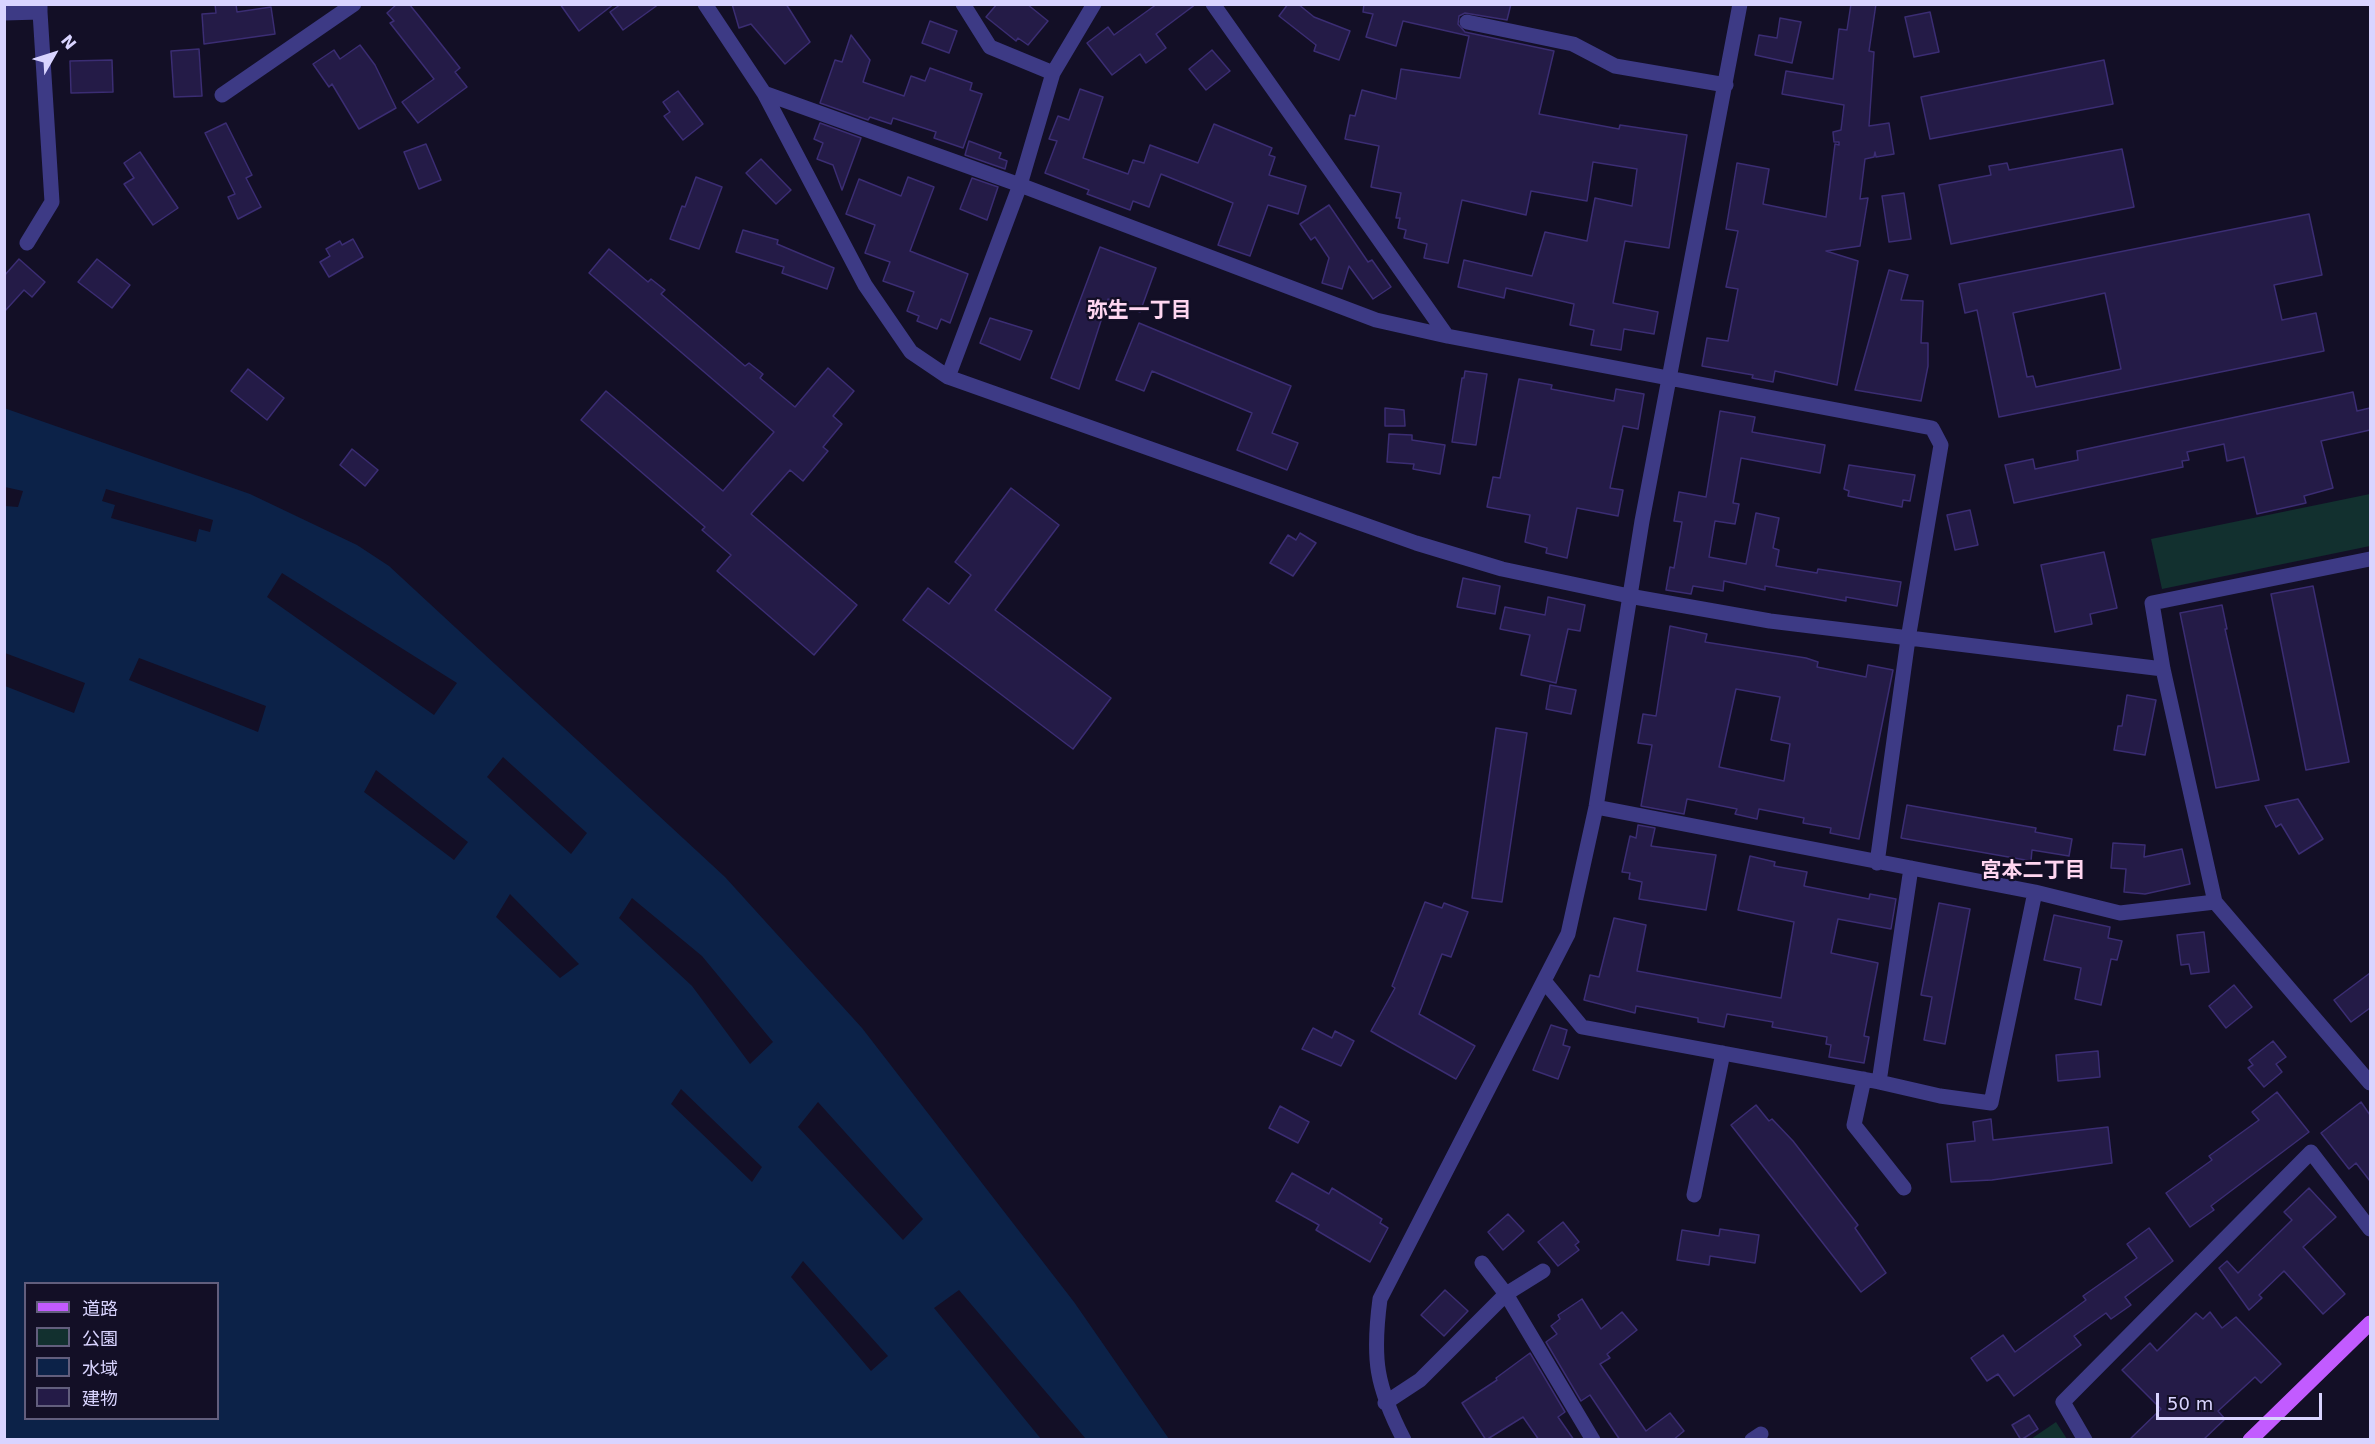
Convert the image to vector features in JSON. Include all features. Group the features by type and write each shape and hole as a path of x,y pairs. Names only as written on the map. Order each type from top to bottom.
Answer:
{"main road":[{"path":"2250,1440 2370,1323"}],"street":[{"path":"222,95 354,4"},
{"path":"705,4 764,93 865,285 911,352 948,377 1416,543 1502,569 1629,596 1770,621 2163,669"},
{"path":"963,4 990,47 1053,72"},
{"path":"948,377 1020,185 1053,72 1094,4"},
{"path":"1213,4 1447,336"},
{"path":"1404,1440 1385,1403 1377,1367 1375,1339 1380,1299 1568,934 1596,807 1629,596 1740,4"},
{"path":"4,13 40,8 52,202 27,243"},
{"path":"1467,22 1573,44 1615,66 1726,85"},
{"path":"764,93 1020,185 1376,320 1447,336 1932,428 1941,446 1908,639 1877,863"},
{"path":"2370,558 2152,603 2163,669 2215,902 2370,1083"},
{"path":"1596,807 2035,892 2120,913 2215,902"},
{"path":"1904,1188 1854,1125 1871,1081 1911,868"},
{"path":"1545,982 1582,1027 1940,1096 1991,1103 2035,892"},
{"path":"1694,1195 1723,1053"},
{"path":"2085,1440 2063,1402 2311,1152 2370,1229"},
{"path":"1482,1263 1506,1294 1593,1440"},
{"path":"1385,1403 1420,1380 1506,1294 1544,1271"}],"green space":[{"path":"2370,494 2370,546 2162,589 2151,539"},
{"path":"2056,1422 2067,1439 2031,1439"}],"water":[{"path":"4,408 250,494 357,545 389,566 725,877 862,1028 1074,1302 1169,1439 5,1439"}],"pier":[{"path":"5,487 23,491 18,507 5,506"},
{"path":"106,489 213,520 210,532 199,529 196,542 111,518 115,505 102,501"},
{"path":"282,573 457,683 434,715 267,597"},
{"path":"5,653 85,683 74,713 5,686"},
{"path":"139,658 266,706 258,732 129,680"},
{"path":"503,757 587,833 571,854 487,777"},
{"path":"376,770 468,842 454,860 364,792"},
{"path":"510,894 579,964 560,978 496,917"},
{"path":"632,898 702,956 773,1042 750,1064 692,986 619,918"},
{"path":"681,1089 762,1167 752,1182 671,1104"},
{"path":"818,1102 923,1219 903,1240 798,1127"},
{"path":"803,1261 888,1356 871,1371 791,1277"},
{"path":"959,1290 1086,1439 1041,1439 934,1308"}],"building":[{"path":"215,4 236,4 237,12 271,7 275,34 204,44 202,14 216,13"},
{"path":"397,4 409,4 460,68 455,72 467,87 418,123 402,102 434,79 390,23 394,21 387,13"},
{"path":"560,4 614,4 579,31"},
{"path":"621,4 659,4 623,30 610,12"},
{"path":"732,4 786,4 810,42 785,64 751,24 739,28"},
{"path":"997,4 1027,4 1048,21 1028,45 1018,38 1016,41 986,17"},
{"path":"1157,4 1196,4 1156,34 1166,48 1146,63 1140,54 1112,75 1087,43 1108,27 1114,35"},
{"path":"1288,4 1298,4 1314,17 1350,31 1339,60 1314,51 1316,45 1279,16"},
{"path":"1364,4 1511,4 1507,20 1465,13 1459,16 1458,24 1465,32 1554,51 1539,114 1619,129 1620,125 1687,135 1669,248 1625,241 1613,303 1658,312 1654,334 1624,329 1621,350 1591,345 1594,330 1570,325 1574,304 1506,288 1504,298 1458,287 1464,260 1532,276 1545,232 1587,241 1595,198 1632,206 1637,169 1593,162 1587,201 1531,191 1526,215 1462,200 1448,263 1424,258 1427,244 1404,238 1406,230 1398,228 1400,218 1396,218 1401,193 1371,187 1379,146 1345,139 1350,115 1355,116 1362,90 1396,99 1401,69 1460,78 1469,36 1403,21 1396,46 1366,37 1373,14 1363,12"},
{"path":"1851,4 1876,4 1869,51 1874,52 1869,126 1889,123 1894,154 1876,157 1875,152 1874,157 1865,159 1860,199 1868,198 1860,246 1826,251 1858,261 1837,385 1775,371 1773,382 1752,378 1753,375 1702,366 1707,338 1728,341 1738,289 1726,287 1738,231 1726,229 1737,163 1769,169 1763,204 1826,217 1835,144 1839,145 1839,142 1834,142 1833,132 1841,130 1844,105 1782,94 1786,71 1833,79 1839,29 1847,30"},
{"path":"1930,12 1939,52 1914,57 1905,17"},
{"path":"1780,18 1801,22 1792,63 1755,55 1759,35 1777,38"},
{"path":"930,21 957,31 949,53 922,43"},
{"path":"851,35 870,60 863,82 904,96 911,76 925,81 930,68 972,83 970,90 982,94 963,148 934,138 936,132 893,118 891,124 870,117 868,120 820,103 835,60 842,62"},
{"path":"360,45 375,65 396,108 359,129 332,84 329,87 313,64 334,50 340,59"},
{"path":"199,49 202,96 174,97 171,51"},
{"path":"1212,50 1230,71 1206,90 1189,69"},
{"path":"112,60 113,92 71,93 70,61"},
{"path":"2104,60 2113,104 1930,139 1921,97"},
{"path":"1080,89 1103,97 1083,158 1128,174 1133,160 1144,163 1150,145 1198,163 1214,124 1272,148 1269,155 1275,157 1269,175 1306,186 1298,214 1268,205 1250,256 1218,245 1233,203 1161,174 1149,207 1133,201 1130,210 1087,194 1089,190 1045,173 1057,141 1049,139 1058,116 1069,120"},
{"path":"678,91 703,124 683,140 664,116 670,112 663,102"},
{"path":"226,123 252,175 246,178 261,207 238,219 228,197 235,194 205,133"},
{"path":"820,123 861,138 842,190 833,165 817,159 823,143 814,139"},
{"path":"969,141 1001,153 999,158 1007,161 1005,169 965,155"},
{"path":"426,144 441,180 419,189 404,152"},
{"path":"2122,149 2134,207 1951,244 1939,185 1991,175 1989,166 2007,163 2009,170"},
{"path":"140,152 178,208 153,225 124,184 134,178 124,163"},
{"path":"761,159 791,190 776,204 746,173"},
{"path":"696,177 722,187 699,249 670,239"},
{"path":"908,177 934,187 910,251 968,274 950,323 941,319 937,329 917,321 919,316 907,311 914,292 883,281 890,262 865,253 875,225 846,214 859,179 901,196"},
{"path":"972,178 998,187 987,220 960,209"},
{"path":"1904,193 1911,239 1889,242 1882,196"},
{"path":"1329,205 1368,262 1372,260 1391,287 1373,299 1349,266 1342,289 1322,283 1329,258 1315,237 1311,240 1300,224"},
{"path":"2309,214 2322,275 2274,285 2282,320 2316,313 2324,351 1999,417 1977,310 1965,313 1959,284","holes":["2105,293 2121,369 2036,387 2033,376 2027,377 2013,313"]},
{"path":"743,230 778,240 777,244 834,268 827,289 782,273 784,267 736,252"},
{"path":"353,239 363,257 329,277 320,262 330,256 326,249 340,241 342,245"},
{"path":"1100,247 1156,268 1140,312 1108,299 1079,389 1051,378"},
{"path":"609,249 648,282 651,279 665,290 661,294 745,366 749,363 763,374 760,378 795,407 828,368 854,391 833,416 842,424 823,447 828,451 803,481 790,470 751,514 857,605 814,655 717,571 731,555 702,530 705,527 581,420 606,391 723,491 774,432 589,273"},
{"path":"19,259 45,282 32,297 24,290 4,312 4,276"},
{"path":"97,259 130,285 112,308 78,282"},
{"path":"1889,270 1908,275 1901,300 1923,301 1921,343 1928,343 1928,366 1921,401 1855,390"},
{"path":"990,318 1032,331 1020,360 980,343"},
{"path":"1139,323 1291,386 1272,433 1298,443 1287,470 1237,450 1252,413 1152,371 1144,391 1116,380"},
{"path":"248,369 284,398 267,420 231,391"},
{"path":"1465,371 1487,374 1476,445 1452,442"},
{"path":"1519,379 1552,385 1551,389 1614,401 1616,389 1644,394 1638,429 1623,426 1610,488 1623,490 1618,516 1577,508 1567,558 1546,553 1547,548 1525,542 1530,515 1487,507 1493,477 1500,478"},
{"path":"2353,392 2357,411 2370,408 2370,430 2321,441 2333,488 2304,496 2306,503 2257,514 2244,457 2227,461 2224,444 2187,452 2189,460 2182,461 2183,467 2014,503 2005,465 2033,459 2035,469 2078,460 2077,451"},
{"path":"1385,408 1404,410 1405,426 1385,426"},
{"path":"1720,411 1755,417 1752,432 1825,445 1820,473 1741,458 1733,503 1739,504 1735,524 1715,521 1709,557 1746,564 1756,513 1779,518 1773,548 1779,550 1776,566 1817,573 1818,569 1901,582 1897,606 1846,597 1846,601 1765,586 1765,590 1724,581 1723,591 1693,586 1691,594 1666,590 1670,567 1674,568 1682,522 1674,521 1679,492 1706,497"},
{"path":"1389,434 1412,435 1412,440 1445,445 1440,474 1413,469 1414,464 1387,462"},
{"path":"352,449 378,470 365,486 340,465"},
{"path":"1849,465 1915,475 1910,501 1903,500 1902,507 1848,496 1849,491 1844,489"},
{"path":"1011,488 1059,525 995,610 1111,698 1073,749 903,620 928,588 949,604 971,575 955,562"},
{"path":"1970,510 1978,545 1955,550 1947,515"},
{"path":"1300,533 1316,543 1293,576 1270,563 1288,535 1296,540"},
{"path":"2104,552 2117,608 2090,614 2092,624 2055,632 2041,565"},
{"path":"1463,578 1500,586 1495,614 1457,607"},
{"path":"2313,586 2349,762 2306,770 2271,594"},
{"path":"1548,597 1585,605 1580,631 1568,629 1556,683 1521,675 1530,635 1500,629 1505,607 1545,615"},
{"path":"2222,605 2227,629 2225,629 2259,780 2216,788 2180,613"},
{"path":"1670,626 1707,634 1705,642 1806,658 1818,662 1817,667 1866,677 1868,665 1893,670 1859,839 1830,833 1831,828 1803,823 1804,818 1759,809 1757,819 1735,814 1737,809 1687,799 1684,814 1641,806 1652,745 1638,743 1643,714 1656,716","holes":["1736,689 1780,697 1771,740 1790,744 1784,781 1719,767"]},
{"path":"1550,685 1576,690 1571,714 1546,709"},
{"path":"2127,695 2156,700 2145,755 2114,750 2118,726 2122,726"},
{"path":"1496,728 1527,733 1502,902 1472,898"},
{"path":"2298,799 2323,839 2299,854 2281,824 2276,827 2265,806"},
{"path":"1907,805 2036,828 2035,832 2072,839 2069,856 2032,850 2031,861 1901,838"},
{"path":"1638,825 1655,828 1651,846 1716,855 1706,910 1639,899 1642,882 1629,879 1630,873 1622,872 1630,836 1636,838"},
{"path":"2113,843 2145,845 2144,857 2182,849 2190,884 2145,894 2124,892 2126,869 2111,868"},
{"path":"1750,856 1775,862 1774,866 1807,872 1804,886 1869,899 1870,894 1896,899 1891,929 1838,919 1831,953 1878,963 1864,1036 1869,1037 1864,1063 1829,1057 1831,1045 1826,1044 1827,1037 1772,1027 1773,1022 1727,1014 1724,1027 1698,1022 1698,1018 1636,1006 1635,1013 1584,1000 1590,975 1599,977 1614,918 1646,925 1637,971 1781,998 1794,922 1738,910"},
{"path":"1425,902 1442,908 1444,903 1468,912 1451,957 1442,954 1419,1014 1475,1046 1456,1079 1371,1031 1395,988 1392,986"},
{"path":"1939,903 1970,909 1945,1044 1924,1040 1932,997 1921,995"},
{"path":"2054,915 2110,927 2108,938 2122,941 2117,960 2111,959 2101,1005 2075,999 2081,968 2044,960"},
{"path":"2204,932 2209,972 2191,974 2189,964 2181,965 2177,935"},
{"path":"2370,973 2370,1008 2351,1022 2334,1000"},
{"path":"2234,985 2252,1007 2226,1028 2209,1006"},
{"path":"1551,1025 1567,1030 1563,1045 1570,1047 1558,1079 1533,1070"},
{"path":"1313,1028 1332,1038 1335,1031 1354,1041 1341,1066 1302,1049"},
{"path":"2273,1041 2286,1057 2276,1064 2282,1072 2264,1087 2248,1068 2253,1065 2249,1060"},
{"path":"2098,1051 2100,1077 2058,1081 2056,1055"},
{"path":"2277,1092 2309,1132 2211,1206 2214,1210 2190,1227 2166,1193 2212,1160 2209,1156 2259,1120 2252,1112"},
{"path":"2361,1102 2370,1115 2370,1181 2356,1163 2349,1169 2321,1133"},
{"path":"1756,1105 1769,1121 1772,1119 1793,1141 1858,1225 1855,1228 1886,1273 1861,1292 1731,1125"},
{"path":"1280,1106 1309,1122 1298,1143 1269,1128"},
{"path":"1991,1119 1993,1140 2108,1127 2112,1163 1992,1180 1951,1182 1947,1144 1975,1141 1973,1122"},
{"path":"1292,1173 1329,1194 1332,1188 1382,1219 1380,1223 1388,1228 1370,1262 1316,1230 1319,1225 1276,1201"},
{"path":"2309,1188 2336,1217 2303,1247 2345,1294 2323,1314 2284,1271 2259,1295 2262,1298 2249,1310 2219,1268 2227,1261 2238,1273 2292,1220 2284,1212"},
{"path":"1508,1214 1524,1231 1503,1250 1488,1232"},
{"path":"1563,1222 1579,1242 1575,1245 1579,1250 1558,1266 1538,1242"},
{"path":"2149,1228 2173,1261 2125,1297 2131,1305 2111,1319 2106,1313 2074,1336 2081,1345 2014,1396 1998,1374 1987,1381 1971,1358 2003,1335 2015,1352 2086,1300 2083,1296 2137,1258 2127,1244"},
{"path":"1720,1229 1759,1235 1755,1263 1710,1256 1709,1265 1677,1260 1682,1230 1719,1236"},
{"path":"1445,1290 1468,1311 1444,1336 1421,1315"},
{"path":"1582,1299 1601,1329 1622,1312 1637,1330 1607,1354 1610,1358 1600,1364 1646,1431 1670,1413 1684,1431 1673,1440 1620,1440 1590,1395 1581,1401 1546,1342 1557,1334 1551,1326 1560,1319 1558,1315"},
{"path":"2210,1312 2222,1328 2236,1317 2281,1364 2261,1383 2255,1377 2218,1411 2225,1419 2203,1440 2129,1440 2161,1409 2122,1370 2150,1343 2157,1351 2196,1313 2203,1319"},
{"path":"1530,1353 1565,1412 1558,1417 1574,1440 1539,1440 1523,1417 1486,1440 1462,1403 1497,1380 1496,1378"},
{"path":"2029,1415 2038,1429 2021,1440 2012,1425"}],"district":[{"name":"弥生一丁目","path":"1139,312"},
{"name":"宮本二丁目","path":"2033,872"}]}
